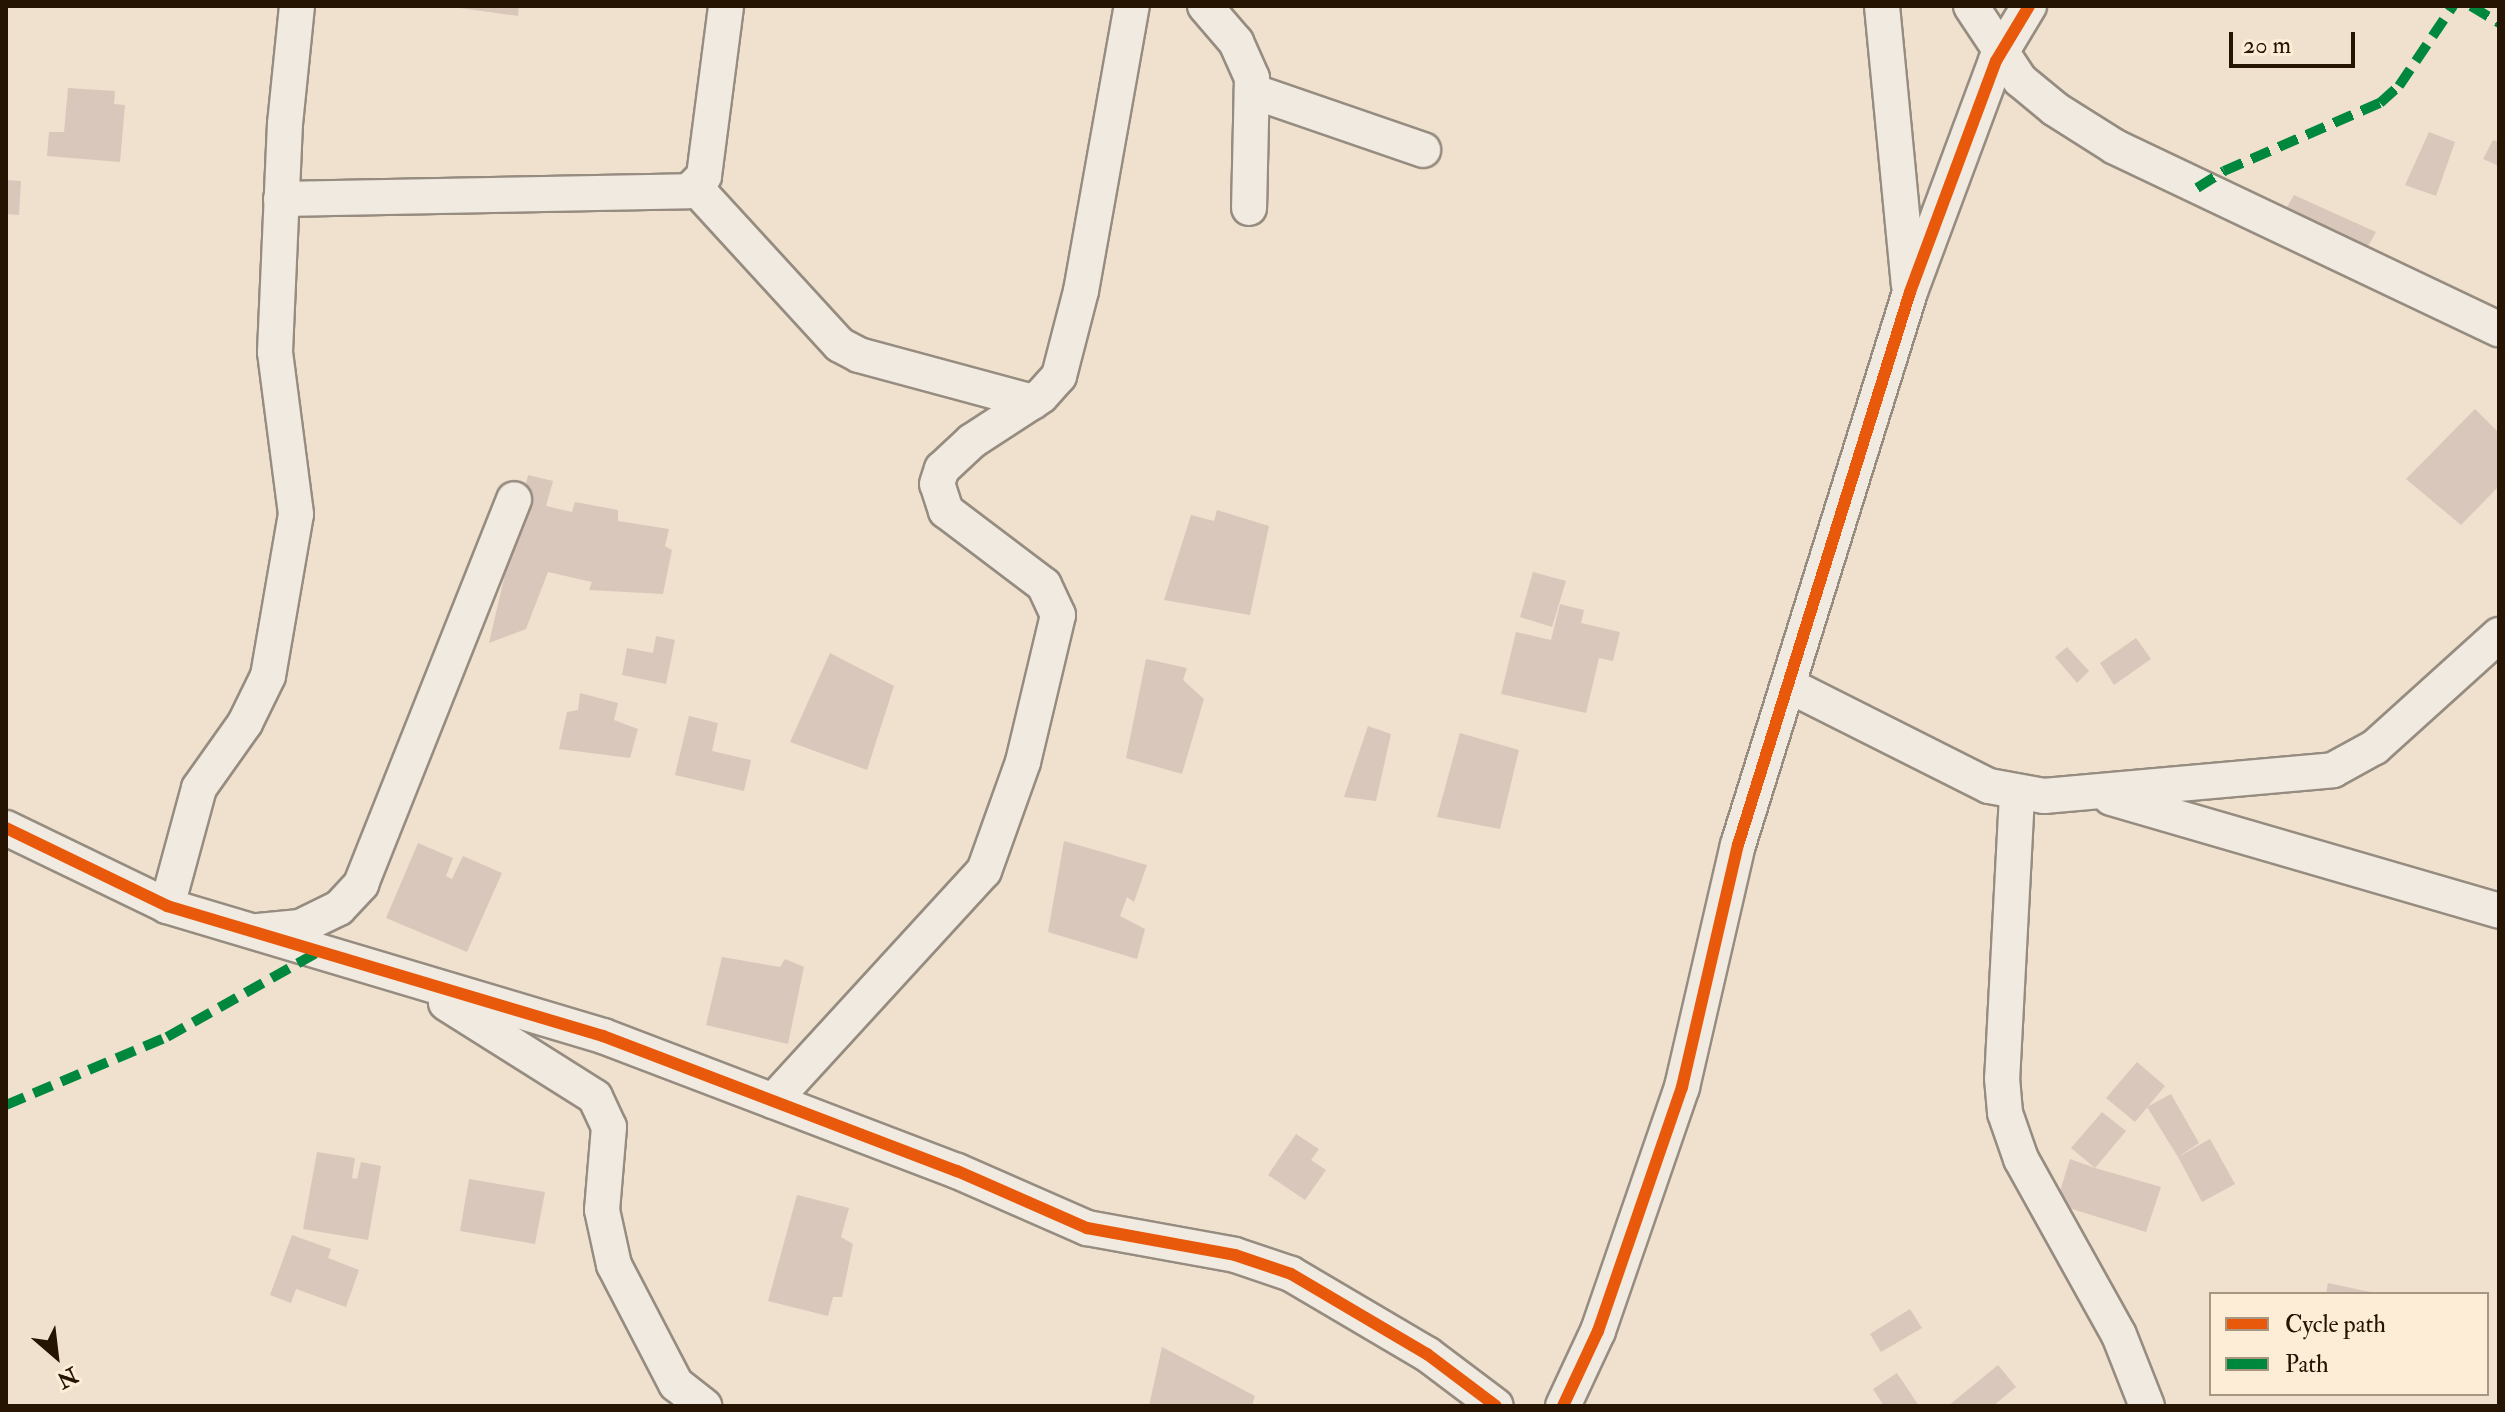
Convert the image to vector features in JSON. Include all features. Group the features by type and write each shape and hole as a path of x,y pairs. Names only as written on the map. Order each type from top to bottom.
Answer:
{"street":[{"path":"167,906 199,788 245,723 268,676 296,514 275,352 281,199 297,6"},
{"path":"281,199 676,194 695,187 704,176 726,6"},
{"path":"773,1101 960,902 994,851 1023,762 1058,615 1044,585 946,511 937,484 942,469 972,441 1051,387 1067,355 1132,6"},
{"path":"1205,6 1236,42 1252,91 1249,208"},
{"path":"1882,6 1910,292"},
{"path":"1971,6 2000,55 2055,109 2115,147 2499,329"},
{"path":"1563,1406 1598,1331 1682,1087 1738,845 1910,292 2000,55 2029,6"},
{"path":"1252,91 1423,150"},
{"path":"695,187 840,345 859,355 1033,402"},
{"path":"242,932 300,927 339,908 361,884 514,499"},
{"path":"1788,685 1969,777 2017,795 2090,792 2333,770 2375,747 2499,635"},
{"path":"2090,792 2499,911"},
{"path":"2017,795 2002,1078 2005,1113 2021,1159 2119,1335 2147,1406"},
{"path":"6,828 167,906 242,932 603,1036 1087,1228 1235,1255 1291,1274 1427,1354 1496,1406"},
{"path":"413,981 595,1097 609,1127 602,1210 614,1265 676,1384 704,1406"}],"building":[{"path":"446,6 519,6 518,16"},
{"path":"68,88 115,91 114,104 125,105 120,162 47,156 49,132 64,132"},
{"path":"2429,132 2455,142 2436,196 2405,185"},
{"path":"2493,140 2499,142 2499,166 2483,159"},
{"path":"6,180 21,181 19,215 6,214"},
{"path":"2294,195 2376,232 2363,255 2281,217"},
{"path":"2475,409 2499,433 2499,486 2461,525 2406,479"},
{"path":"528,475 553,481 546,506 572,512 575,502 618,510 618,521 669,529 665,546 672,550 663,594 589,590 592,582 548,572 526,629 489,643"},
{"path":"1217,510 1269,526 1250,615 1164,600 1191,515 1214,521"},
{"path":"1533,572 1566,581 1552,627 1520,617"},
{"path":"1560,604 1584,610 1581,623 1620,632 1613,661 1599,658 1586,713 1501,694 1516,632 1551,640"},
{"path":"656,636 675,640 666,684 622,675 627,648 653,653"},
{"path":"2136,638 2151,659 2114,685 2100,663"},
{"path":"2067,647 2089,671 2077,683 2055,657"},
{"path":"830,653 894,686 867,770 790,742"},
{"path":"1146,659 1187,668 1183,680 1204,699 1182,774 1126,758"},
{"path":"580,693 618,703 614,720 638,729 630,758 559,749 567,712 578,710"},
{"path":"689,716 718,723 712,751 751,760 744,791 675,775"},
{"path":"1368,726 1391,734 1376,801 1344,797"},
{"path":"1460,733 1519,750 1500,829 1437,817"},
{"path":"1064,841 1147,865 1134,902 1127,897 1120,916 1145,929 1137,959 1048,932"},
{"path":"418,843 453,858 446,876 452,879 463,856 502,873 467,952 386,918"},
{"path":"722,957 780,967 785,959 804,967 788,1044 706,1025"},
{"path":"2137,1062 2165,1086 2135,1122 2106,1098"},
{"path":"2171,1094 2199,1143 2178,1157 2147,1107"},
{"path":"2102,1112 2126,1131 2095,1168 2071,1148"},
{"path":"1296,1134 1319,1149 1311,1160 1326,1170 1305,1200 1268,1175"},
{"path":"2210,1139 2235,1184 2202,1202 2178,1157"},
{"path":"317,1152 355,1158 352,1178 357,1179 361,1162 381,1166 368,1240 303,1229"},
{"path":"2070,1159 2161,1187 2146,1232 2056,1204"},
{"path":"469,1179 545,1192 535,1244 460,1231"},
{"path":"797,1195 849,1208 841,1237 853,1244 842,1297 833,1297 828,1316 768,1301"},
{"path":"292,1235 331,1249 328,1258 359,1270 346,1307 296,1289 291,1303 270,1295"},
{"path":"2328,1283 2370,1292 2326,1292"},
{"path":"1910,1309 1922,1328 1881,1352 1870,1334"},
{"path":"1162,1347 1255,1396 1252,1406 1149,1406"},
{"path":"1998,1365 2016,1387 1993,1406 1948,1406"},
{"path":"1897,1373 1919,1406 1884,1406 1873,1389"}],"marked path":[{"path":"2197,188 2224,171 2380,103 2399,86 2453,6"},
{"path":"2471,6 2499,23"},
{"path":"6,1105 167,1037 316,953"}],"cycle path":[{"path":"1563,1406 1598,1331 1682,1087 1738,845 1910,292 1996,61 2029,6"},
{"path":"6,828 167,906 603,1036 957,1171 1087,1228 1235,1255 1291,1274 1427,1354 1496,1406"}]}
